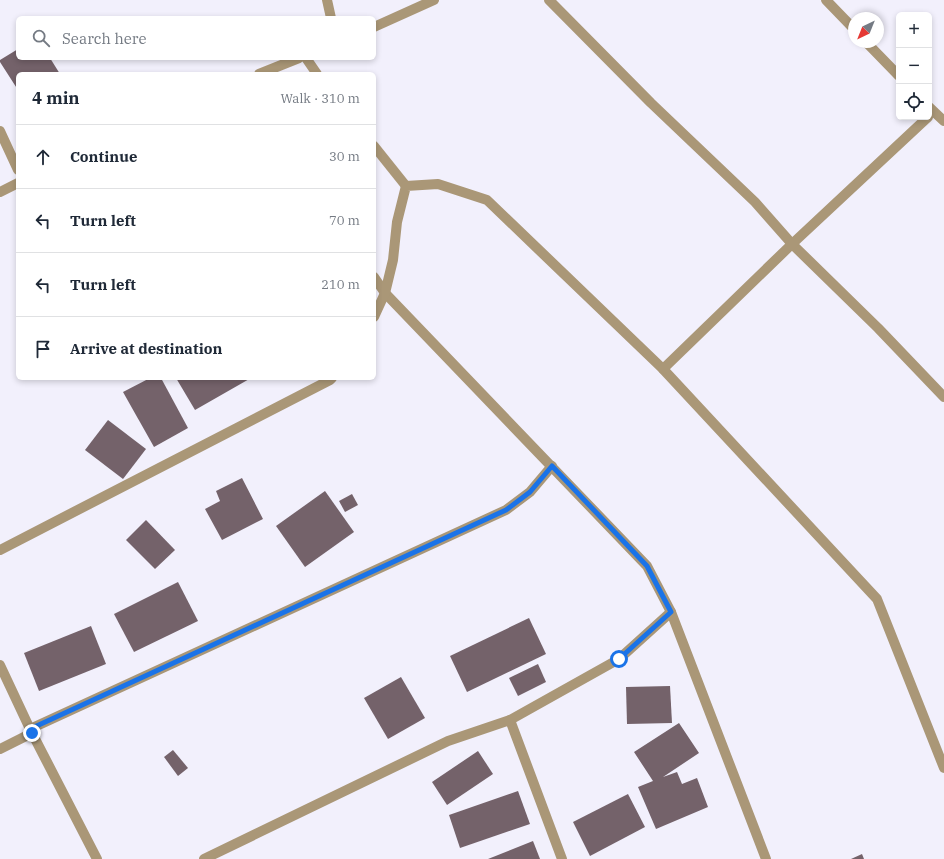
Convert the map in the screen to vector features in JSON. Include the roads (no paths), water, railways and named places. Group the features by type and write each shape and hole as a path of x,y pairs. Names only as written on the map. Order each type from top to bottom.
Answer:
{"street":[{"path":"326,0 330,16"},
{"path":"376,25 434,0"},
{"path":"549,0 651,103 755,202 792,244 878,328 944,397"},
{"path":"826,0 848,23"},
{"path":"872,48 896,73"},
{"path":"264,72 294,60"},
{"path":"307,60 316,72"},
{"path":"932,114 944,121"},
{"path":"663,369 923,120"},
{"path":"0,131 16,166"},
{"path":"376,148 406,186"},
{"path":"0,192 16,184"},
{"path":"406,186 438,184 487,200 663,369 876,599 944,768"},
{"path":"376,313 385,293 393,260 397,222 406,186"},
{"path":"376,280 385,293 647,566 671,612 766,859"},
{"path":"0,550 330,380"},
{"path":"0,749 31,731 506,510 530,492 552,466"},
{"path":"204,859 448,741 510,720 619,659 671,612"},
{"path":"0,666 31,731 97,859"},
{"path":"510,720 562,859"},
{"path":"934,742 944,750"}]}
